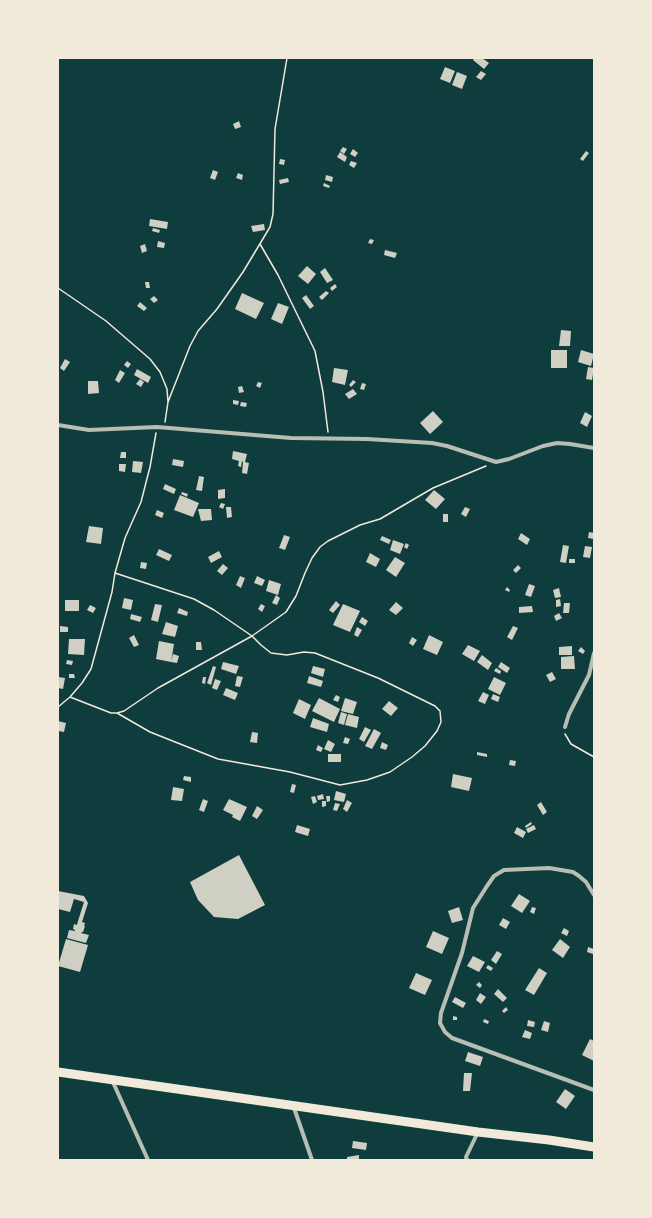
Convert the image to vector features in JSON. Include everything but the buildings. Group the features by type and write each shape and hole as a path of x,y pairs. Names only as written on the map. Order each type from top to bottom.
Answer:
{"highway":[{"path":"58,1072 478,1132 594,1147"}],"street":[{"path":"58,425 89,430 157,427 291,438 367,439 432,443 454,448 496,462 509,459 543,446 570,444 594,448"},
{"path":"565,727 569,714 589,675 594,653"},
{"path":"594,895 586,882 573,872 549,868 504,870 494,876 473,908 462,952 440,1022 445,1032 452,1038 594,1090"},
{"path":"111,1079 148,1160"},
{"path":"292,1105 312,1160"},
{"path":"465,1159 478,1132"}],"path":[{"path":"164,428 168,402 190,346 198,331 221,303 243,272 270,227 273,214 275,129 287,58"},
{"path":"260,244 278,275 315,351 323,392 329,438"},
{"path":"58,288 106,321 150,359 160,372 167,389 168,402"},
{"path":"58,707 70,697 91,669 111,598 115,573 125,538 140,502 150,466 157,427"},
{"path":"70,697 111,713 124,711 158,688 252,636 286,612 296,596 312,558 320,547 328,541 360,526 380,519 433,488 496,462"},
{"path":"115,573 194,599 224,616 252,636 260,645 271,653 287,655 304,652 315,653 378,678 436,706 440,712 441,722 437,731 425,746 390,772 367,780 340,785 290,772 218,759 150,732 117,713"},
{"path":"565,727 565,736 571,744 594,757"}]}
